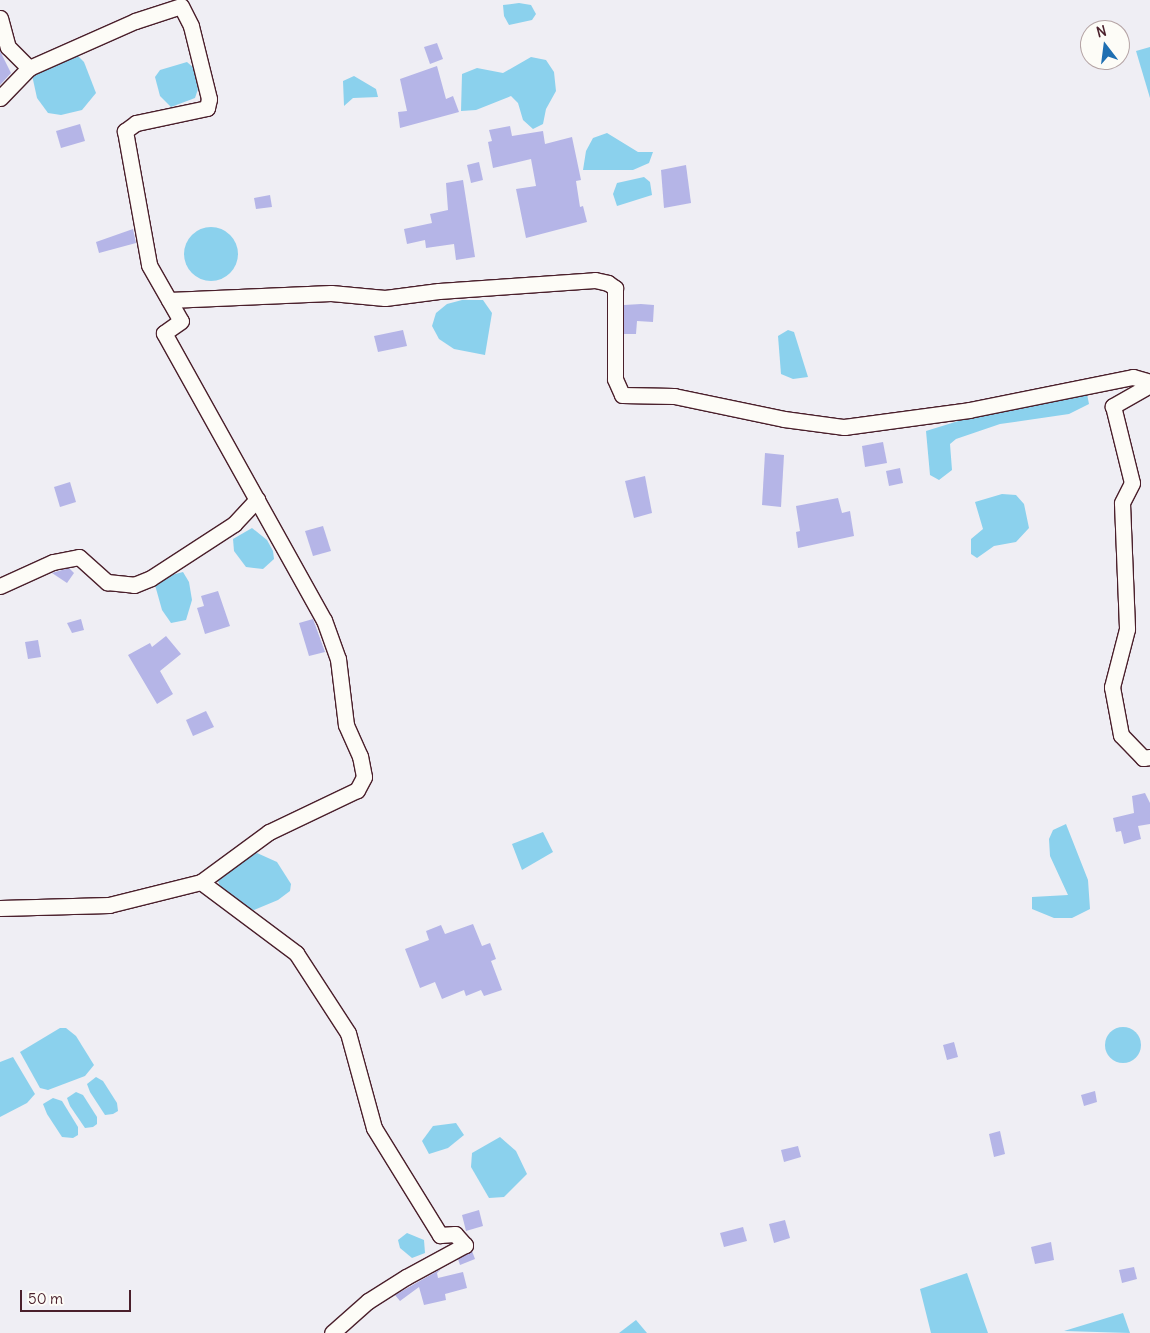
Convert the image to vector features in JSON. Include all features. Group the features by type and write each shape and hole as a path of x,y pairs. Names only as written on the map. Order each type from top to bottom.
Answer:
{"street":[{"path":"0,98 28,68 135,20 181,6 191,26 209,99 207,108 136,123 125,131 148,265 181,321 164,333 324,620 338,659 346,725 360,756 364,776 357,790 269,832 222,864 201,882 109,905 0,908"},
{"path":"0,18 8,47 28,68"},
{"path":"169,300 331,293 385,298 439,291 602,281 615,288 615,379 622,395 674,396 784,419 844,427 969,410 1133,377 1150,384"},
{"path":"1150,384 1114,406 1132,483 1122,503 1127,629 1112,687 1121,735 1142,758 1150,757"},
{"path":"0,586 53,562 79,557 107,582 134,585 151,578 234,524 257,499"},
{"path":"201,882 296,953 348,1033 374,1128 440,1235 455,1234 465,1245 406,1276 368,1301 332,1333"}],"water":[{"path":"519,3 531,5 536,14 532,20 509,25 504,16 503,5"},
{"path":"1150,47 1150,98 1136,51"},
{"path":"69,55 78,56 84,62 96,93 82,110 61,115 48,113 37,98 32,75"},
{"path":"531,57 546,60 554,72 556,91 546,109 543,124 533,129 523,120 518,103 511,96 476,110 461,111 462,74 477,68 503,73"},
{"path":"187,62 195,69 198,89 195,98 171,107 160,96 155,77 160,70"},
{"path":"354,76 376,89 378,97 353,98 344,106 343,81"},
{"path":"607,133 638,152 653,152 649,163 633,170 583,170 586,151 593,138"},
{"path":"644,177 650,182 652,195 617,206 613,194 617,183"},
{"path":"206,227 216,227 226,231 234,239 238,254 234,269 226,277 216,281 206,281 196,277 188,269 184,259 184,249 188,239 196,231"},
{"path":"462,300 483,300 492,313 485,355 454,349 439,339 432,326 436,313 447,304"},
{"path":"788,330 794,332 808,377 793,379 781,374 778,336"},
{"path":"1087,394 1089,404 1069,414 1000,424 956,439 950,444 952,470 939,480 930,475 926,431 981,414"},
{"path":"1002,494 1016,495 1024,504 1029,528 1016,542 994,546 977,558 971,554 971,539 983,529 975,502"},
{"path":"252,528 267,540 273,551 274,559 263,569 246,567 234,551 233,539"},
{"path":"183,572 189,582 192,600 186,620 171,623 162,610 155,585 160,578"},
{"path":"1066,824 1088,880 1090,909 1072,918 1054,918 1032,909 1032,897 1068,895 1050,856 1049,839 1053,830"},
{"path":"543,832 553,852 522,870 512,844"},
{"path":"257,853 277,862 291,884 290,891 278,900 254,910 243,907 221,889 216,876"},
{"path":"1123,1027 1135,1033 1141,1045 1135,1057 1123,1063 1111,1057 1105,1045 1111,1033"},
{"path":"60,1028 66,1028 76,1036 94,1065 85,1076 48,1090 40,1088 20,1052"},
{"path":"13,1057 35,1094 27,1103 0,1117 0,1062"},
{"path":"96,1077 103,1081 117,1103 118,1111 113,1114 105,1115 90,1092 87,1084"},
{"path":"76,1092 83,1095 97,1117 97,1124 93,1127 85,1128 70,1106 67,1098"},
{"path":"53,1098 62,1101 78,1127 78,1135 73,1138 62,1137 47,1114 43,1104"},
{"path":"456,1123 464,1135 448,1148 429,1154 422,1141 433,1126"},
{"path":"500,1137 516,1151 527,1174 504,1197 489,1198 471,1167 472,1153"},
{"path":"407,1233 424,1240 425,1253 412,1258 400,1248 398,1240"},
{"path":"967,1273 988,1333 931,1333 920,1289"},
{"path":"1123,1313 1130,1333 1064,1331"},
{"path":"636,1320 647,1333 619,1333"}],"building":[{"path":"437,43 443,59 430,64 424,47"},
{"path":"0,51 11,73 0,85"},
{"path":"437,66 446,99 453,96 459,112 400,128 398,112 407,111 400,79"},
{"path":"80,124 85,141 61,148 56,131"},
{"path":"510,126 512,136 543,131 545,144 572,137 581,180 576,181 580,207 583,206 587,222 526,238 516,189 536,186 531,159 493,168 488,142 492,141 489,130"},
{"path":"479,162 483,180 471,183 467,165"},
{"path":"686,165 691,203 664,208 661,170"},
{"path":"463,180 475,257 456,260 454,244 426,248 425,240 407,244 404,229 432,223 430,214 448,210 446,183"},
{"path":"270,195 272,207 256,209 254,198"},
{"path":"133,229 136,243 99,253 96,242"},
{"path":"624,305 654,305 653,322 637,321 636,334 624,334"},
{"path":"403,330 407,346 378,352 374,336"},
{"path":"883,442 887,463 865,467 862,446"},
{"path":"765,453 784,455 781,507 762,505"},
{"path":"900,468 903,483 889,486 886,471"},
{"path":"645,476 652,513 634,518 625,481"},
{"path":"70,482 76,502 60,507 54,487"},
{"path":"838,498 842,513 850,511 854,536 798,548 796,532 800,531 796,506"},
{"path":"323,526 331,551 313,556 305,531"},
{"path":"69,568 74,573 67,583 52,573"},
{"path":"218,591 230,626 205,634 197,608 204,606 201,596"},
{"path":"81,619 84,630 72,633 67,623"},
{"path":"313,619 325,652 309,656 299,623"},
{"path":"166,636 181,654 160,671 173,694 157,704 128,655 150,643 152,647"},
{"path":"38,640 41,657 28,659 25,642"},
{"path":"206,711 214,727 193,736 186,720"},
{"path":"1145,793 1150,803 1150,824 1138,826 1141,839 1124,844 1121,831 1116,832 1113,818 1134,813 1132,796"},
{"path":"473,924 482,946 490,943 496,959 491,961 502,990 484,996 481,990 466,996 464,990 442,999 435,982 420,988 405,949 429,940 426,931 441,925 445,934"},
{"path":"954,1042 958,1057 947,1060 943,1045"},
{"path":"1095,1091 1097,1102 1084,1106 1081,1095"},
{"path":"1000,1131 1005,1154 994,1157 989,1134"},
{"path":"798,1146 801,1157 784,1162 781,1150"},
{"path":"479,1210 483,1226 466,1231 462,1215"},
{"path":"785,1220 790,1238 774,1243 769,1224"},
{"path":"743,1227 747,1241 724,1247 720,1233"},
{"path":"1051,1242 1054,1260 1035,1264 1031,1247"},
{"path":"472,1251 475,1259 460,1265 458,1259"},
{"path":"1134,1267 1137,1279 1122,1283 1119,1270"},
{"path":"441,1269 437,1273 438,1278 463,1272 467,1288 445,1294 446,1300 424,1305 419,1287 400,1301 395,1295"}]}
